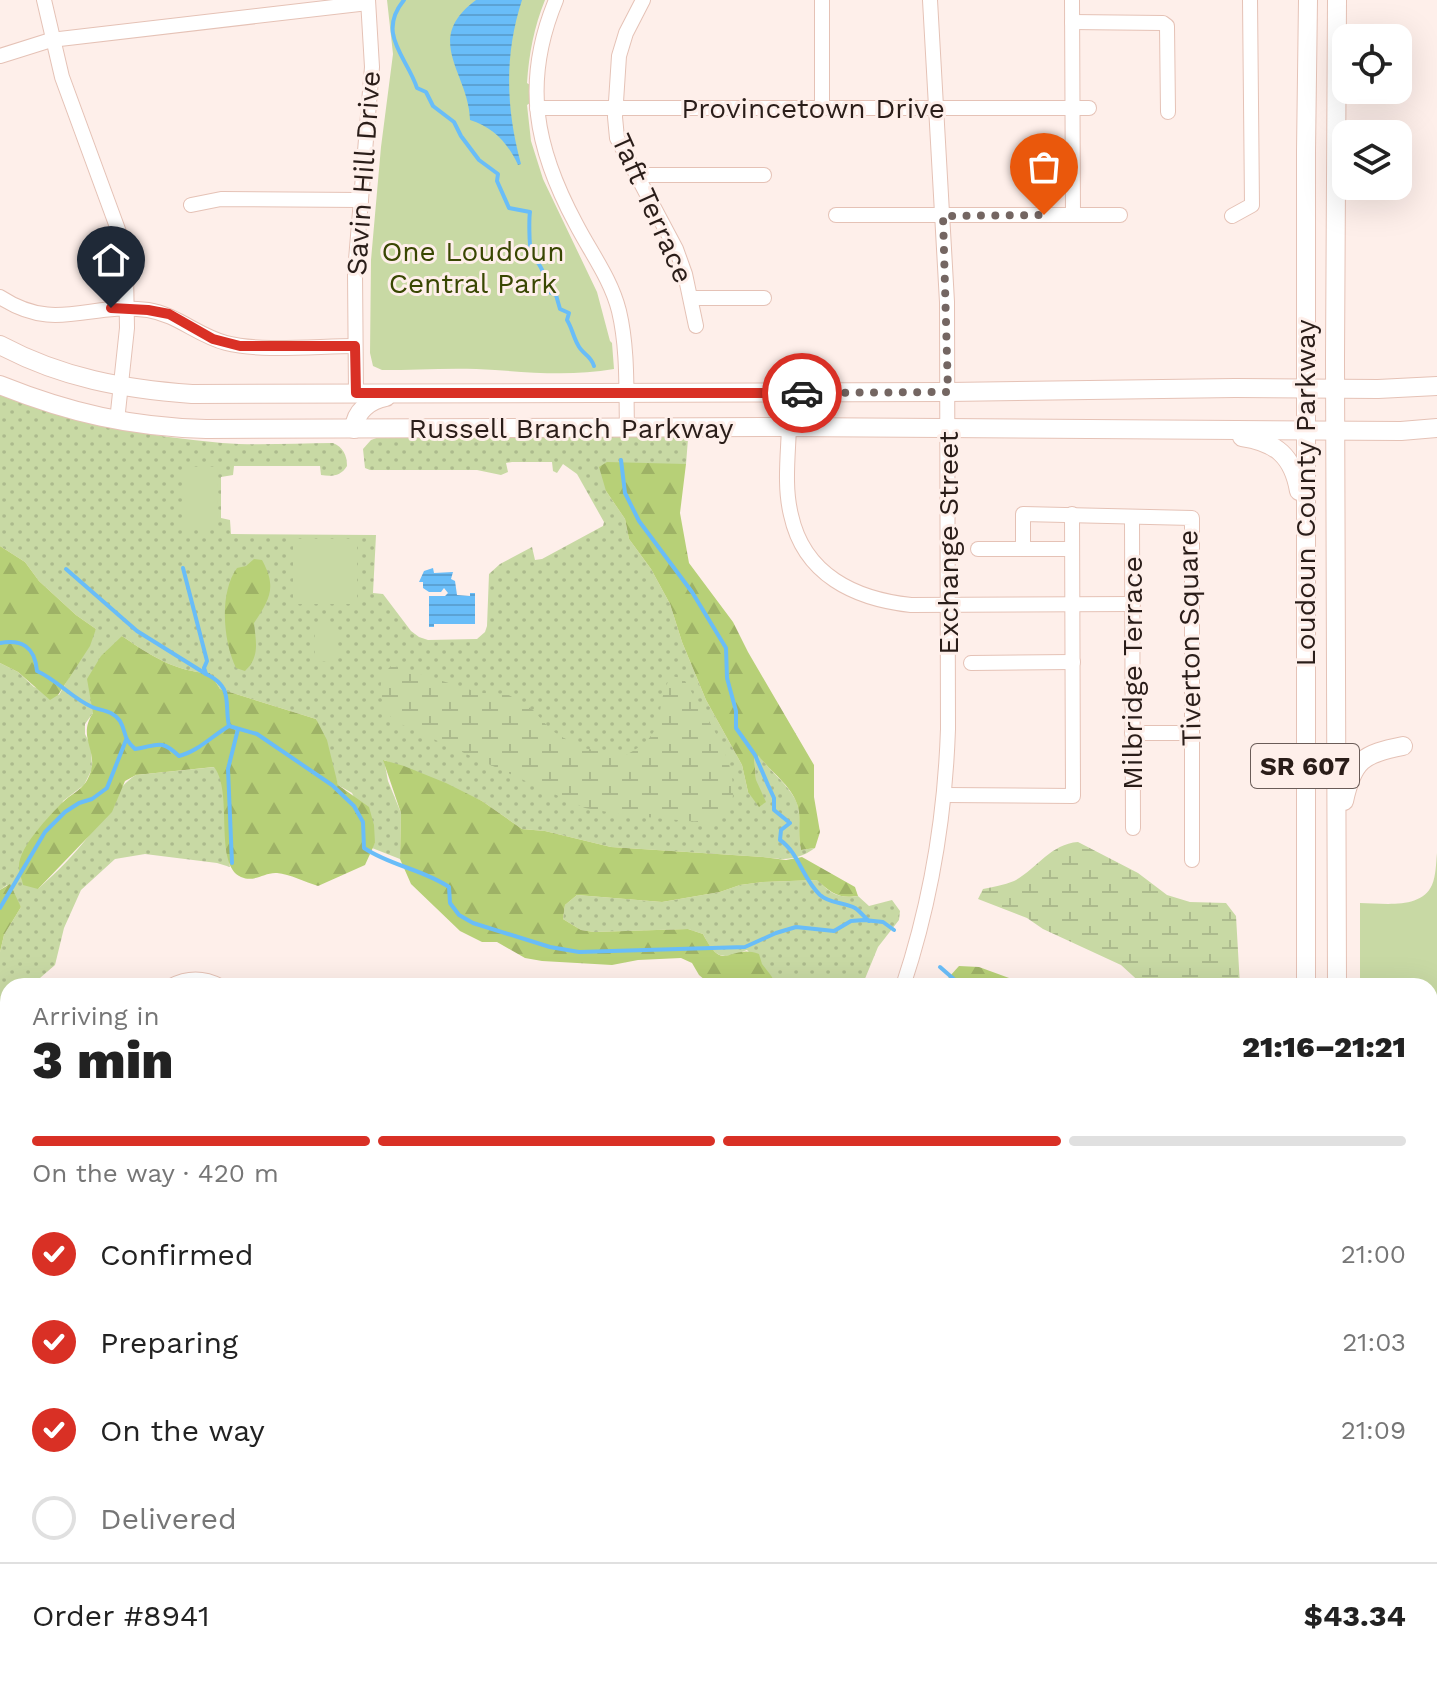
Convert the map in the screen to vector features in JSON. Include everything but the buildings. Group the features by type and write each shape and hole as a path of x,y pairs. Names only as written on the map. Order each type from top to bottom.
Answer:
{"main road":[{"name":"Loudoun County Parkway","path":"1337,0 1337,978"},
{"name":"Loudoun County Parkway","path":"1306,978 1307,4"},
{"name":"Russell Branch Parkway","path":"0,345 76,376 122,387 192,394 948,392 1412,389 1437,386"},
{"name":"Russell Branch Parkway","path":"0,385 39,401 117,421 166,428 789,427 1401,431 1437,428"},
{"path":"354,429 354,421 373,400 401,393"},
{"path":"1190,430 1255,439 1268,443 1282,453 1296,476 1305,545"},
{"path":"1338,827 1349,777 1361,759 1378,751 1403,746"}],"street":[{"path":"44,0 62,77 120,235 127,308 117,421"},
{"path":"556,0 542,42 537,108 548,166 601,265 619,310 624,339 627,428"},
{"name":"Taft Terrace","path":"643,0 622,45 616,107 617,138 676,249 696,326"},
{"path":"822,0 822,107"},
{"name":"Exchange Street","path":"905,978 932,883 945,795 948,729 948,392 943,216 934,108 930,0"},
{"path":"1072,0 1073,215"},
{"path":"1232,216 1252,205 1250,0"},
{"path":"0,56 51,40 368,1"},
{"name":"Savin Hill Drive","path":"356,393 355,272 372,67 368,1"},
{"path":"1072,22 1163,23 1167,26 1168,112"},
{"name":"Provincetown Drive","path":"537,108 1089,108"},
{"path":"636,175 764,175"},
{"path":"191,205 221,199 361,200"},
{"path":"836,215 1120,215"},
{"path":"0,297 25,311 47,316 127,308 169,314 213,339 240,346 355,346"},
{"path":"691,298 764,298"},
{"path":"789,427 790,514 800,544 811,560 837,582 859,595 890,602 947,605 1133,604"},
{"name":"Tiverton Square","path":"1023,549 1023,514 1132,519 1192,518 1192,860"},
{"path":"945,795 1073,796 1072,514"},
{"name":"Milbridge Terrace","path":"1132,519 1133,828"},
{"path":"978,549 1072,549"},
{"path":"971,663 1073,662"},
{"path":"1132,733 1192,733"}],"green space":[{"name":"One Loudoun Central Park","path":"387,0 545,0 535,30 528,72 530,103 527,105 531,141 543,179 597,292 612,343 614,369 554,373 467,369 382,370 373,366 370,353 371,260 393,54"},
{"path":"0,393 81,420 165,436 236,444 333,443 344,452 347,466 336,475 321,475 320,466 234,466 233,475 221,477 221,518 230,520 231,534 376,535 373,593 383,594 419,637 428,640 477,639 487,626 489,574 500,564 532,547 535,560 542,559 603,526 604,522 577,474 563,464 557,473 553,471 552,462 506,463 508,472 501,475 477,470 370,470 365,468 363,449 371,440 379,437 664,436 688,439 686,464 649,465 606,491 625,519 629,539 651,569 670,604 706,700 742,765 748,792 756,780 754,755 759,755 795,799 799,811 801,850 815,848 796,857 777,859 611,847 545,831 522,829 482,801 384,760 388,781 401,813 400,859 372,848 375,843 352,793 338,785 316,719 220,689 210,673 174,666 122,636 93,713 85,724 85,734 91,746 92,769 84,785 63,801 38,889 78,849 116,794 136,775 215,767 225,801 230,867 145,854 115,859 81,890 64,928 55,965 40,978 0,978 0,952 4,935 21,907 7,885 0,890 0,663 18,672 34,687 59,695 96,629 39,581 25,562 0,546"},
{"path":"607,462 686,464 680,513 689,563 733,622 814,765 814,797 820,832 815,848 801,850 797,803 788,788 758,755 754,755 756,780 766,802 759,807 748,792 742,765 706,700 670,604 651,569 629,539 625,519 606,491 599,467"},
{"path":"186,467 217,467 218,530 186,530"},
{"path":"296,539 321,539 324,543 328,539 353,539 357,543 357,600 353,604 327,604 324,601 321,604 296,604 293,600 293,543"},
{"path":"0,546 25,562 39,581 96,629 90,646 58,695 50,700 18,672 0,663"},
{"path":"254,559 262,560 267,569 270,593 254,623 255,655 245,671 236,668 228,644 225,604 231,578 237,568 246,566"},
{"path":"315,625 337,625 337,662 315,661"},
{"path":"122,636 174,666 210,673 220,689 316,719 327,740 338,785 369,807 375,843 365,865 318,886 277,873 251,879 241,877 233,870 228,858 223,793 214,767 136,775 125,781 112,812 38,889 23,885 20,859 29,842 57,808 84,785 91,772 87,731 93,713 87,679 101,656"},
{"path":"392,665 480,693 507,694 533,710 551,730 578,747 624,756 641,746 651,735 672,676 684,679 728,761 733,796 729,814 709,823 585,808 396,722 386,709 381,694 382,679"},
{"path":"383,760 446,783 482,801 522,829 545,831 611,847 786,860 802,857 855,887 858,896 836,894 817,880 740,885 720,892 662,902 577,895 565,905 563,919 581,930 688,929 703,934 710,946 722,956 740,952 759,954 762,964 773,978 703,978 692,963 681,958 612,965 525,958 497,942 482,942 460,931 411,884 400,859 401,813"},
{"path":"1078,842 1138,873 1167,895 1190,902 1226,903 1236,916 1240,978 1135,978 1121,965 1043,929 1027,918 978,899 983,889 1014,881 1059,847"},
{"path":"1437,853 1437,978 1360,978 1360,903 1410,902 1427,893 1435,874"},
{"path":"818,880 836,894 858,896 869,906 892,900 900,911 899,920 878,947 865,978 773,978 747,950 720,955 703,934 688,929 594,932 581,930 563,919 565,905 577,895 662,902 763,882"},
{"path":"10,884 21,907 4,935 0,952 0,890"},
{"path":"959,966 979,967 1009,978 948,978"}],"water":[{"path":"476,0 522,0 512,41 509,82 512,123 521,164 518,165 499,137 470,120 468,103 452,57 452,29 460,15"},
{"path":"433,568 434,573 453,572 451,579 455,581 457,595 470,596 470,593 475,593 475,624 434,624 434,627 429,627 429,596 445,596 448,593 444,588 441,592 429,592 423,588 423,582 419,582 424,571"}],"waterway":[{"path":"404,0 396,12 393,35 417,88 426,92 433,106 454,122 479,160 498,174 497,181 509,208 530,212 530,247 543,273 544,290 556,295 560,309 569,313 567,320 576,342 594,366"},
{"path":"621,460 625,493 639,521 692,592 726,648 727,678 736,711 736,728 755,755 774,798 774,810 790,823 781,830 780,840 792,852 820,895 855,908 869,921"},
{"path":"183,568 207,661 204,668 206,674 221,684 224,690 229,726"},
{"path":"66,569 137,631 206,674"},
{"path":"0,643 15,642 26,646 37,671 85,703 114,715 135,749 163,745 179,756 229,726 257,734 332,785 354,806 363,822 364,848 449,887 450,903 459,915 473,923 550,947 579,952 745,947 796,927 834,931 851,921 864,920 883,922 894,930"},
{"path":"232,863 228,769 238,729"},
{"path":"0,908 45,832 65,812 107,788 126,740"},
{"path":"940,967 953,978"}],"way so far":[{"path":"802,393 948,392 943,216 1044,215"}],"route":[{"path":"111,308 169,314 213,339 240,346 355,346 356,393 802,393"}]}
